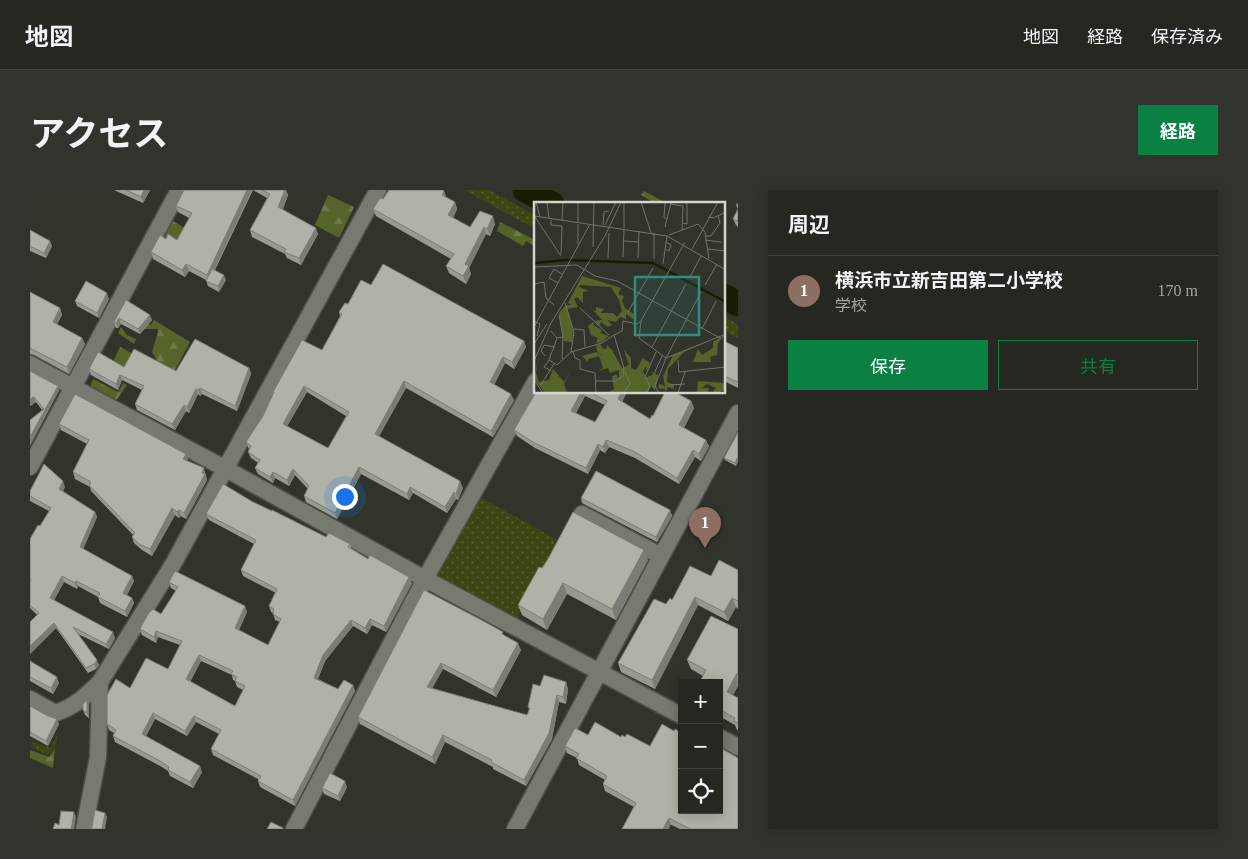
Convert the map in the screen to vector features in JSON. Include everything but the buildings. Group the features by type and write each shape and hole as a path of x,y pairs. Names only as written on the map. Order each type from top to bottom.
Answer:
{"street":[{"path":"30,467 179,190"},
{"path":"30,699 55,713 66,710 100,682 172,566 378,190"},
{"path":"30,364 226,469 425,580 678,714"},
{"path":"294,829 425,580 534,385"},
{"path":"515,829 738,413"},
{"path":"582,514 661,556"},
{"path":"84,829 98,757 100,682"},
{"path":"723,739 738,747"}],"green space":[{"path":"464,190 489,190 534,214 534,228"},
{"path":"644,191 664,202 653,202 641,195"},
{"path":"328,195 354,207 339,238 315,225"},
{"path":"169,219 185,228 178,242 167,239 160,234"},
{"path":"500,222 534,239 534,245 526,241 523,246 497,231"},
{"path":"726,318 738,324 738,338 726,332"},
{"path":"154,320 190,342 175,370 158,362 152,352 158,329 144,329 147,323 151,325"},
{"path":"121,327 127,335 136,339 134,344 118,333"},
{"path":"120,347 139,357 125,368 113,362"},
{"path":"93,379 118,392 123,383 127,385 116,401 90,387"},
{"path":"480,497 559,541 517,618 437,576"},
{"path":"57,735 56,746 48,755 31,747 33,742 50,748"},
{"path":"55,748 53,768 30,758 30,750 49,757"}],"waterway":[{"path":"525,190 548,202"},
{"path":"726,297 738,304"}],"place":[{"name":"横浜市立新吉田第二小学校","path":"705,548"}]}
